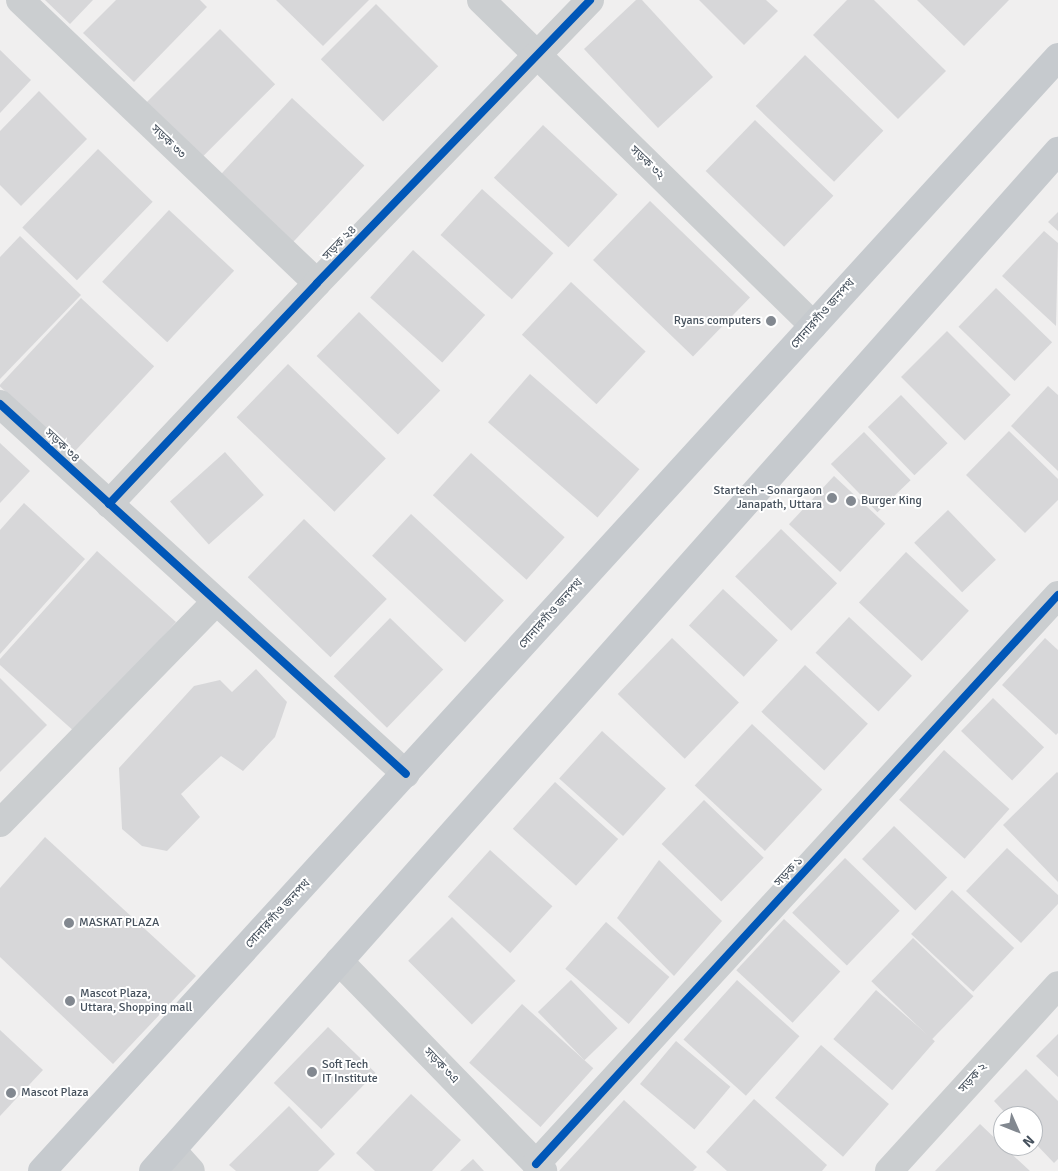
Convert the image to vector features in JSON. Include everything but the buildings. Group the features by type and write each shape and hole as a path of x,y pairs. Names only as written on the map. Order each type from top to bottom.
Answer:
{"main road":[{"name":"সোনারগাঁও জনপথ","path":"42,1171 406,774 1058,56"},
{"path":"152,1171 1058,151"}],"street":[{"name":"সড়ক ৩৩","path":"20,0 317,283"},
{"name":"সড়ক ৩২","path":"481,0 813,325"},
{"name":"সড়ক ২৪","path":"109,504 317,283 590,0"},
{"name":"সড়ক ৩৪","path":"0,404 406,774"},
{"name":"সড়ক ১","path":"539,1167 1058,595"},
{"path":"0,823 216,602"},
{"name":"সড়ক ৩এ","path":"339,961 539,1167"},
{"name":"সড়ক ২","path":"889,1171 1058,985"},
{"path":"172,1150 191,1171"}],"cycle path":[{"path":"109,504 317,283 590,0"},
{"path":"0,404 406,774"},
{"path":"536,1164 1058,595"}],"place":[{"name":"Ryans computers","path":"771,321"},
{"name":"Startech - Sonargaon Janapath, Uttara","path":"832,498"},
{"name":"Burger King","path":"851,501"},
{"name":"MASKAT PLAZA","path":"69,923"},
{"name":"Mascot Plaza, Uttara, Shopping mall","path":"70,1001"},
{"name":"Soft Tech IT Institute","path":"312,1072"},
{"name":"Mascot Plaza","path":"11,1093"}]}
